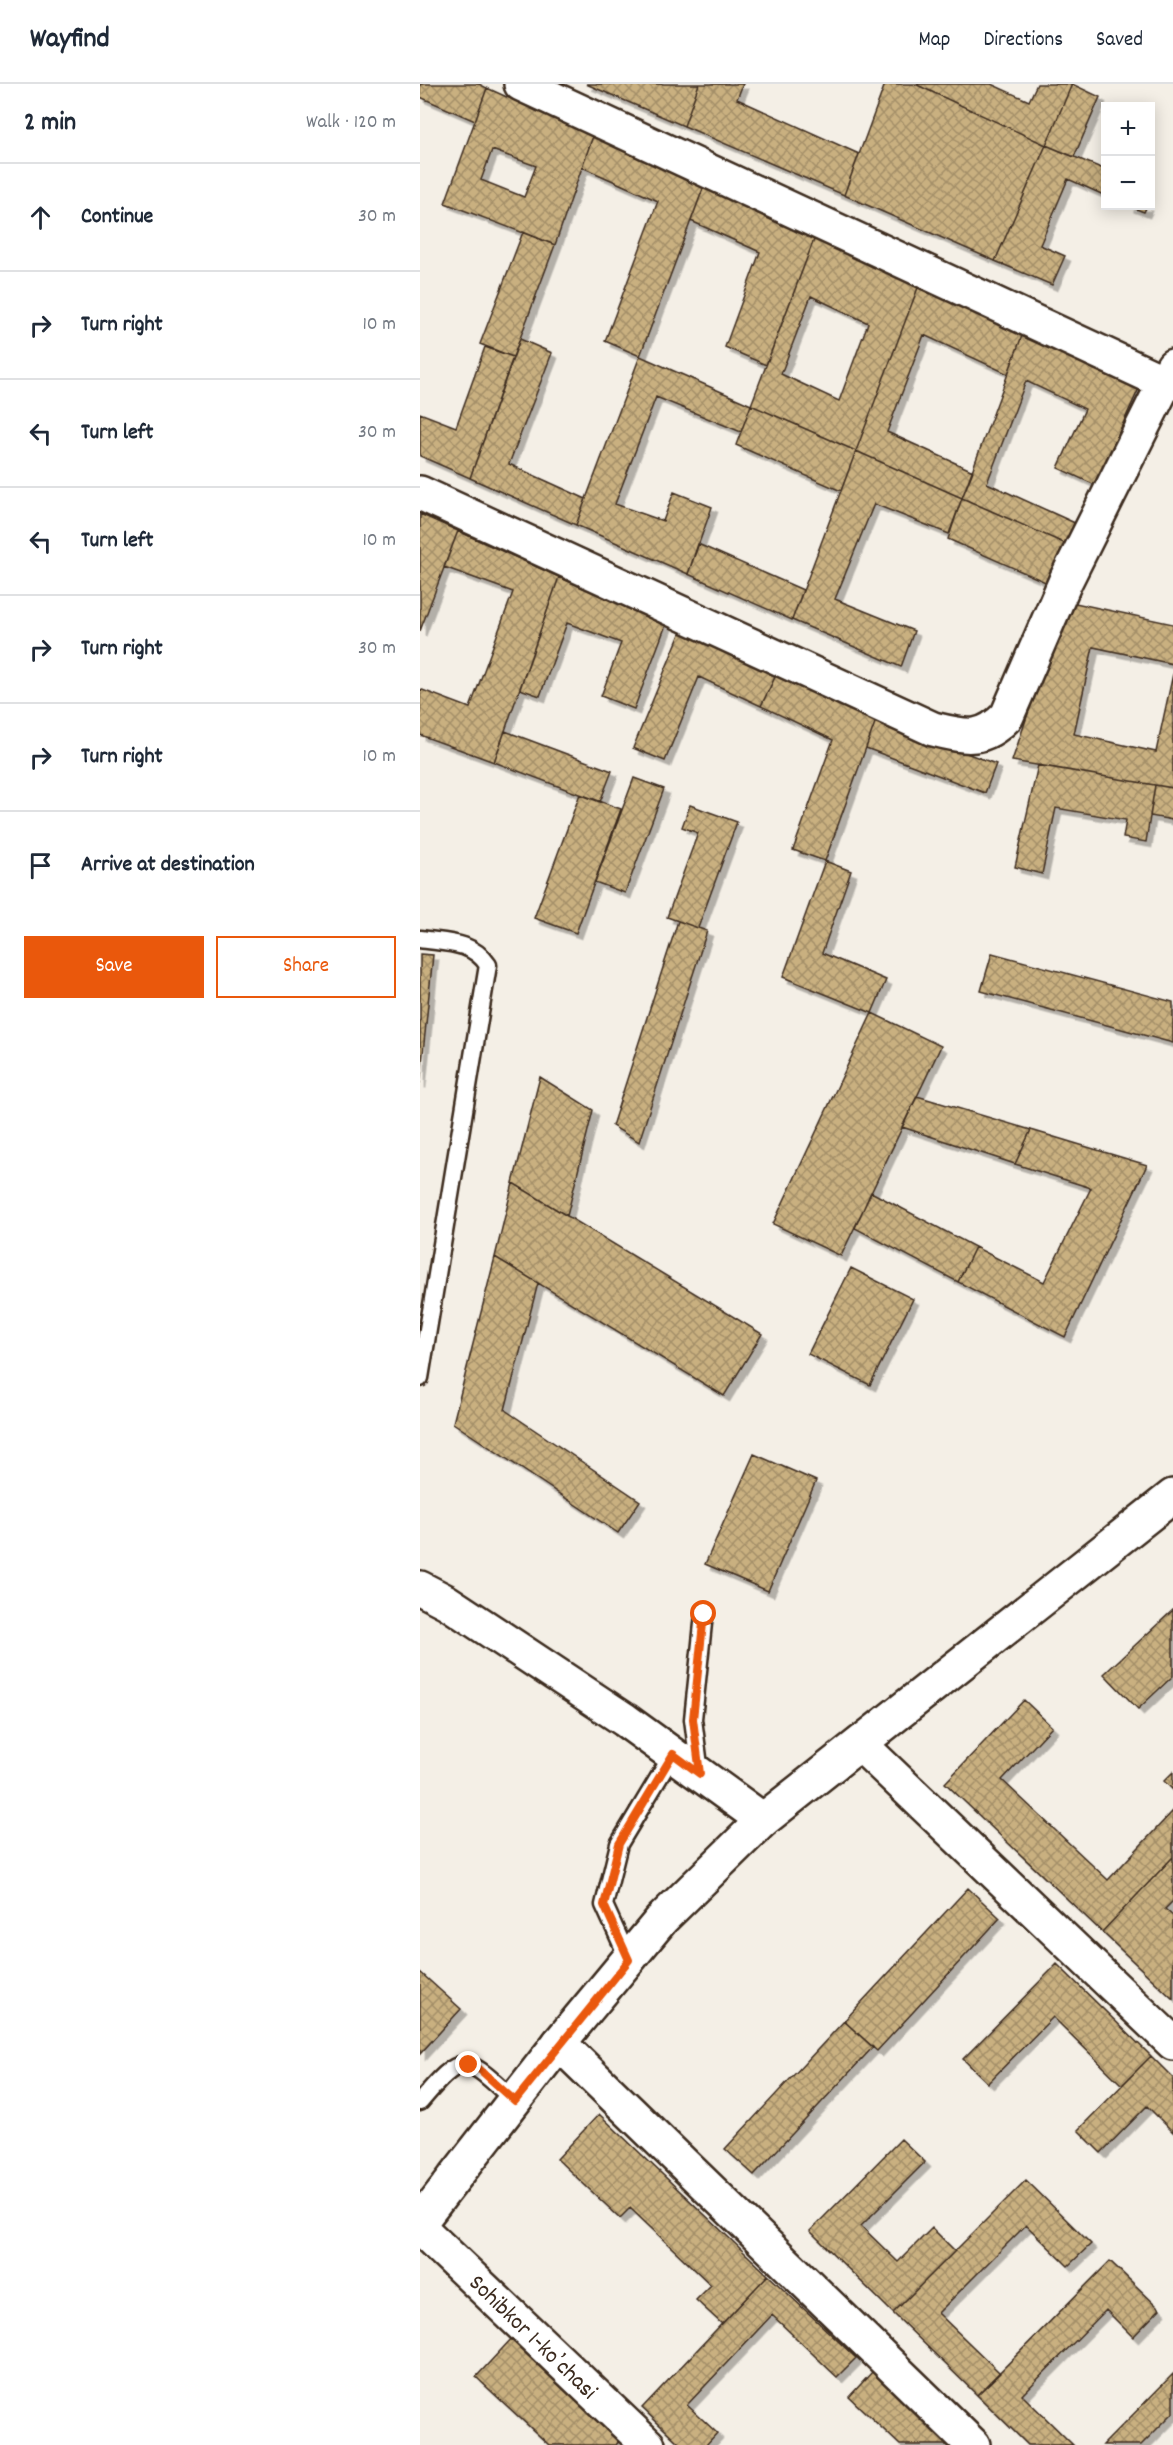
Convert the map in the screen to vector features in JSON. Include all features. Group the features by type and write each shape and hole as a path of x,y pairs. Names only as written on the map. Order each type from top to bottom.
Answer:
{"street":[{"path":"420,493 933,729 965,737 992,732 1007,716 1066,580 1169,374 521,84"},
{"path":"420,2222 559,2043 662,1919 763,1820 1173,1496"},
{"path":"420,1588 447,1602 673,1754 763,1820"},
{"path":"860,1744 1173,2043"},
{"path":"559,2043 973,2445"},
{"name":"Sohibkor 1-koʼchasi","path":"420,2228 648,2445"}],"lane":[{"path":"420,939 464,946 479,952 488,965 420,1378"},
{"path":"700,1774 693,1719 704,1614"},
{"path":"629,1960 604,1905 619,1844 673,1754"},
{"path":"420,2102 446,2071 460,2064 477,2067 515,2101"}],"building":[{"path":"420,84 479,84 487,88 475,121 420,97"},
{"path":"586,84 699,84 684,126"},
{"path":"699,84 743,84 737,99 859,154 844,195 684,126"},
{"path":"885,84 915,84 1046,145 995,261 844,195"},
{"path":"915,84 991,84 1029,101 1037,84 1072,84 1046,145"},
{"path":"1072,84 1100,97 1074,157 1046,145"},
{"path":"487,88 593,136 555,245 445,203","holes":["492,150 536,166 524,197 481,180"]},
{"path":"593,136 704,186 640,356 605,341 658,201 582,167"},
{"path":"1046,145 1101,168 1101,194 1068,179 1040,245 1065,256 1052,285 995,261"},
{"path":"704,186 815,237 766,365 725,347 760,252 691,221"},
{"path":"523,232 555,245 513,357 480,344"},
{"path":"815,237 919,285 856,451 751,405","holes":["811,296 868,323 839,401 781,374"]},
{"path":"919,285 1023,333 1008,374 924,335 887,432 973,471 962,498 856,451"},
{"path":"1023,333 1140,386 1095,485 1058,468 1085,409 1026,381 987,483 1077,524 1068,545 962,498"},
{"path":"520,339 552,353 509,464 586,499 576,525 470,478"},
{"path":"485,347 513,357 470,478 420,456 420,413 456,427"},
{"path":"640,356 751,405 741,432 656,397 615,504 663,521 674,492 712,507 688,574 576,525"},
{"path":"751,405 856,451 841,491 736,445"},
{"path":"856,451 962,498 949,534 874,504 835,599 914,631 901,667 792,620"},
{"path":"962,498 1068,545 1050,584 948,539"},
{"path":"420,514 458,531 420,631"},
{"path":"458,531 559,577 494,762 420,735 420,689 470,708 513,592 444,567"},
{"path":"698,544 803,590 792,620 688,574"},
{"path":"559,577 666,625 634,709 601,696 621,643 567,623 540,696 520,689"},
{"path":"1066,601 1173,624 1173,664 1093,647 1074,734 1156,752 1173,674 1173,788 1012,761"},
{"path":"682,629 777,673 761,706 699,677 665,761 633,748"},
{"path":"777,673 876,720 825,861 793,850 833,740 761,706"},
{"path":"876,720 996,764 985,793 866,748"},
{"path":"505,731 612,771 600,802 494,762"},
{"path":"1038,765 1155,785 1146,842 1123,838 1126,820 1056,808 1042,874 1015,867"},
{"path":"634,778 664,789 625,893 595,882"},
{"path":"1155,785 1173,788 1173,820 1150,816"},
{"path":"580,794 621,809 576,933 534,918"},
{"path":"690,805 737,822 698,928 667,917 698,833 682,827"},
{"path":"825,861 851,871 822,953 886,980 872,1013 783,977"},
{"path":"678,921 707,931 639,1142 612,1126"},
{"path":"992,953 1173,1002 1173,1043 981,991"},
{"path":"420,954 433,955 420,1083"},
{"path":"872,1013 941,1046 841,1256 773,1224"},
{"path":"540,1077 593,1110 567,1216 513,1183"},
{"path":"917,1096 1031,1130 1015,1164 902,1127"},
{"path":"1031,1130 1147,1165 1065,1337 958,1282 975,1247 1044,1282 1091,1188 1015,1164"},
{"path":"513,1183 762,1334 724,1396 495,1257"},
{"path":"871,1192 975,1247 958,1282 855,1228"},
{"path":"495,1257 538,1283 505,1410 640,1501 618,1533 453,1423"},
{"path":"851,1268 913,1299 870,1385 808,1354"},
{"path":"754,1454 816,1481 768,1591 705,1564"},
{"path":"1173,1610 1173,1676 1138,1709 1104,1674"},
{"path":"1024,1700 1052,1727 1002,1780 1108,1880 1173,1811 1173,1857 1102,1932 945,1783"},
{"path":"1173,1772 1173,1790 1164,1781"},
{"path":"1173,1857 1173,1901 1165,1909 1173,1916 1173,1999 1102,1932"},
{"path":"968,1888 1000,1918 877,2051 844,2021"},
{"path":"1057,1964 1151,2056 1122,2085 1053,2017 988,2083 963,2059"},
{"path":"420,1972 461,2009 420,2054"},
{"path":"844,2021 873,2047 754,2175 725,2149"},
{"path":"1151,2056 1173,2078 1173,2132 1147,2106 1101,2153 1078,2130"},
{"path":"599,2114 768,2275 722,2324 696,2300 711,2285 630,2208 620,2218 557,2159"},
{"path":"901,2139 925,2162 861,2226 898,2262 932,2228 955,2251 893,2313 810,2231"},
{"path":"1026,2180 1091,2244 1068,2266 1026,2225 938,2313 1000,2373 977,2395 893,2313"},
{"path":"1110,2261 1160,2309 1133,2337 1106,2310 1022,2395 1073,2445 1028,2445 977,2395"},
{"path":"768,2275 856,2358 837,2377 772,2315 687,2405 717,2433 706,2445 681,2445 642,2408"},
{"path":"513,2337 622,2438 616,2445 549,2445 476,2377"},
{"path":"873,2371 951,2445 900,2445 849,2397"},
{"path":"1173,2374 1173,2413 1141,2445 1103,2445"}],"route":[{"path":"469,2065 477,2067 515,2101 559,2043 629,1960 604,1905 619,1844 673,1754 700,1774 693,1719 704,1614"}]}
